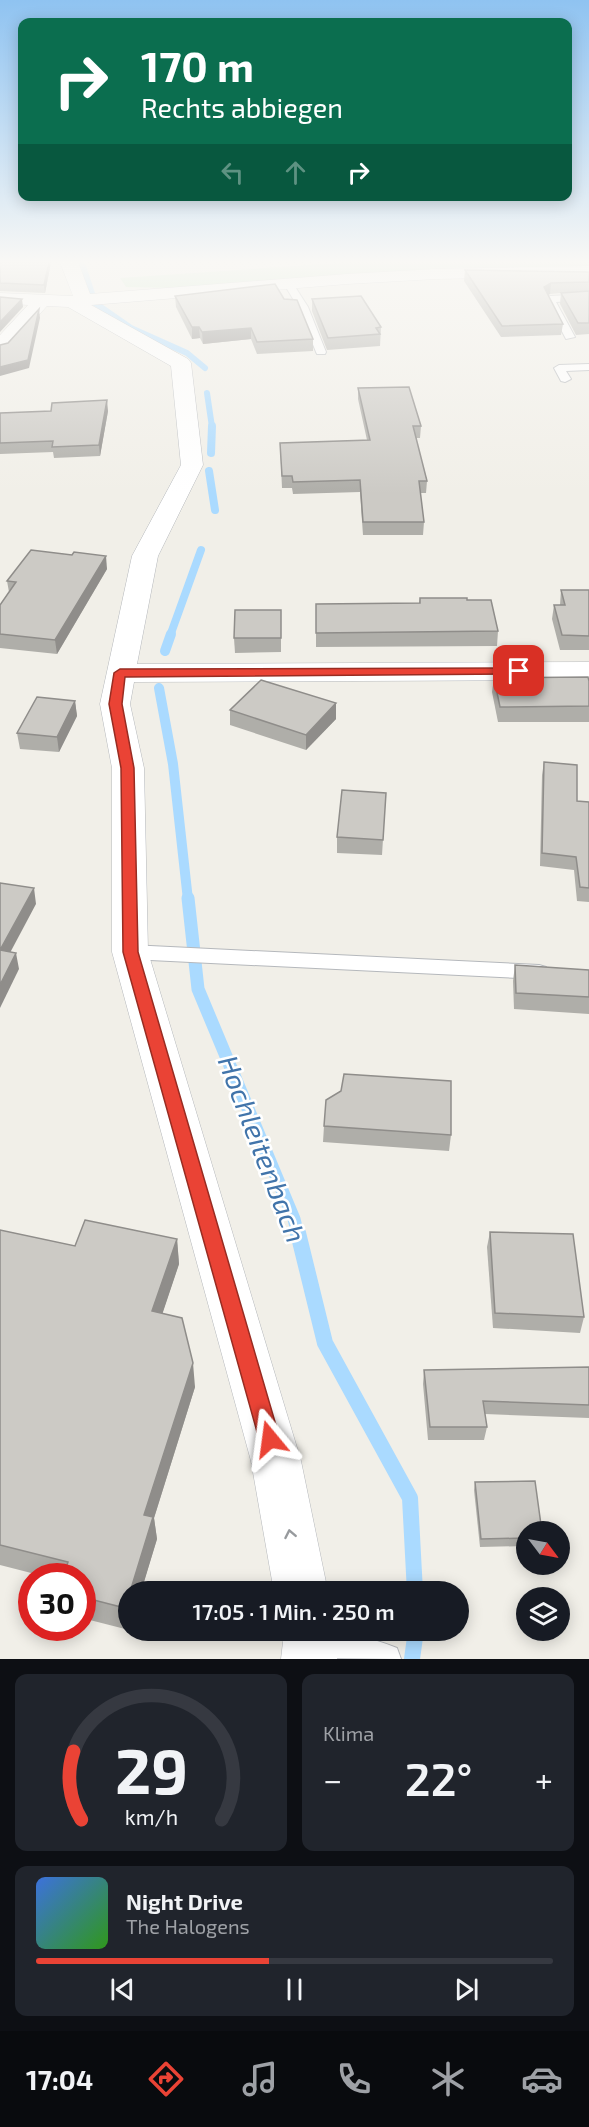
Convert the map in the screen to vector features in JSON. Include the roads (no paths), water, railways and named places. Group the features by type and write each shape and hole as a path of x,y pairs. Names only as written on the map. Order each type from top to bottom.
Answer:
{"street":[{"path":"144,339 181,363 192,465 145,556 120,673 116,704 128,768 130,952 276,1461 298,1581"},
{"path":"120,673 589,671"}],"lane":[{"path":"316,339 321,352"},
{"path":"565,379 559,368 589,367"},
{"path":"130,952 563,973"},
{"path":"335,1641 386,1659"}],"waterway":[{"name":"Hochleitenbach","path":"157,339 187,353 205,368"},
{"name":"Hochleitenbach","path":"207,393 212,427"},
{"name":"Hochleitenbach","path":"211,453 212,427"},
{"name":"Hochleitenbach","path":"209,471 215,510"},
{"name":"Hochleitenbach","path":"170,636 201,550"},
{"name":"Hochleitenbach","path":"165,651 171,634"},
{"name":"Hochleitenbach","path":"159,688 173,764 188,900"},
{"name":"Hochleitenbach","path":"188,898 198,989 294,1219 298,1235"},
{"name":"Hochleitenbach","path":"298,1233 325,1343 410,1498 414,1581"},
{"name":"Hochleitenbach","path":"412,1659 414,1641"}]}
